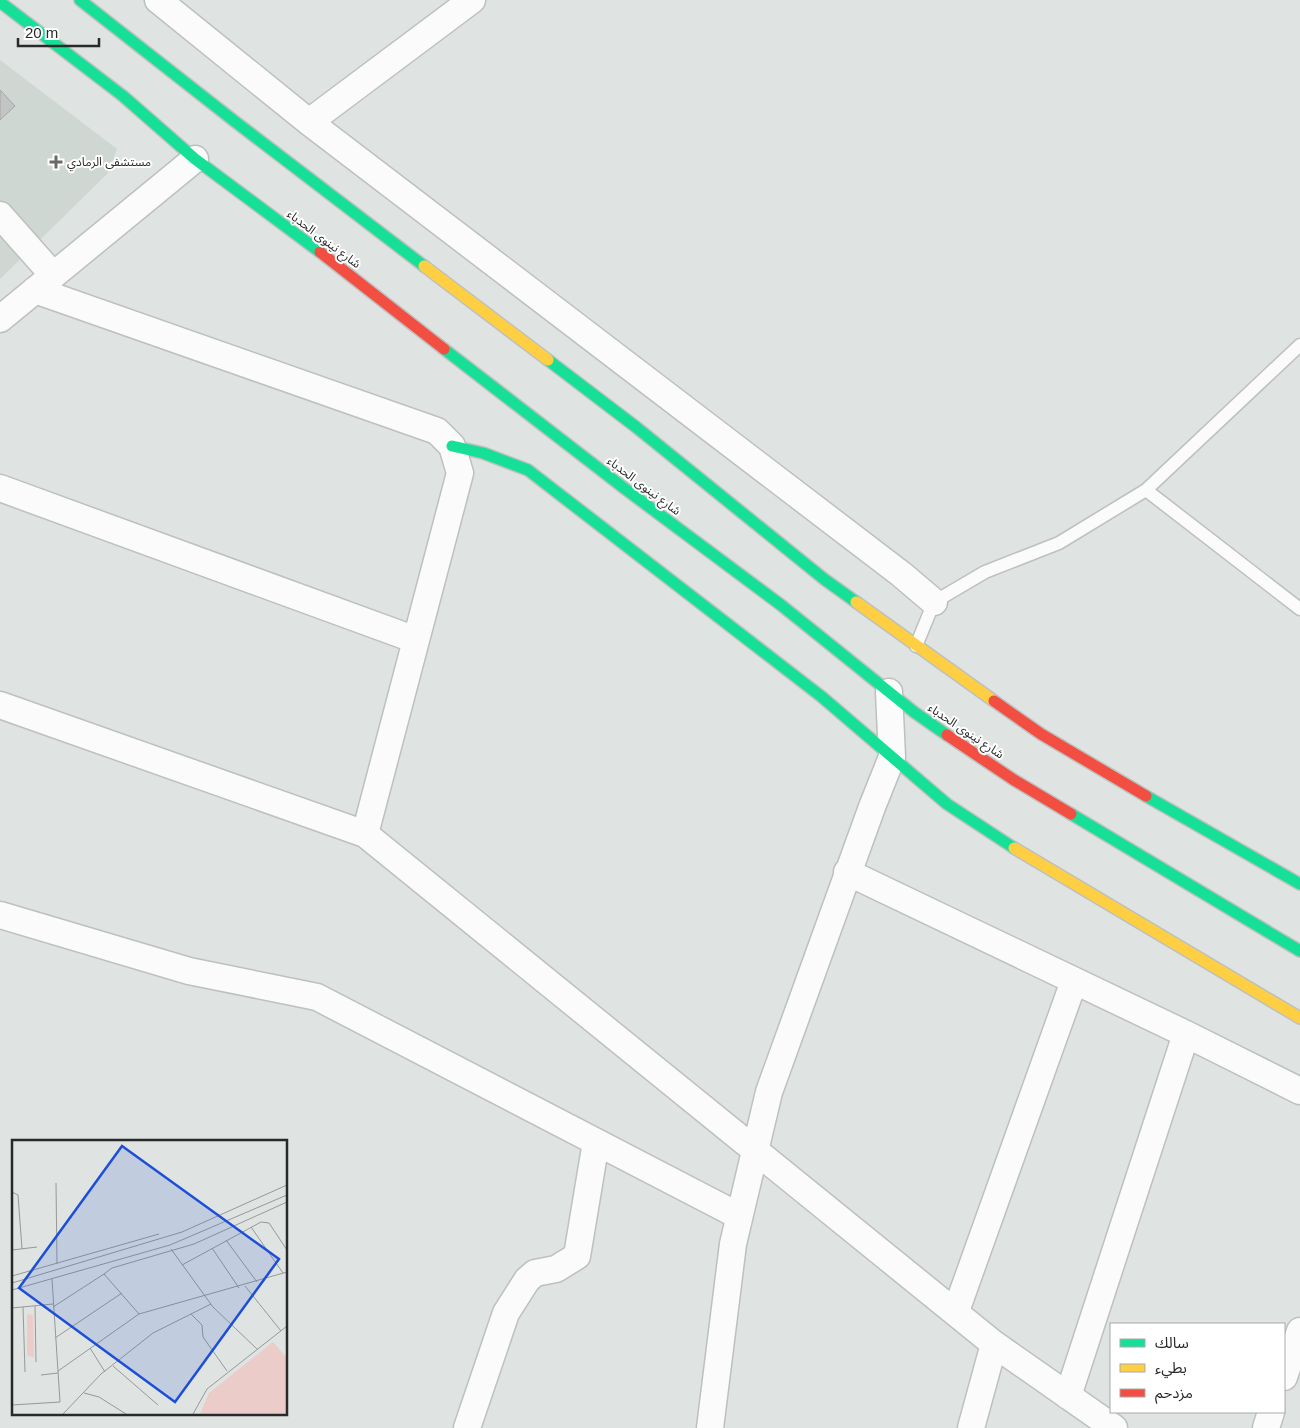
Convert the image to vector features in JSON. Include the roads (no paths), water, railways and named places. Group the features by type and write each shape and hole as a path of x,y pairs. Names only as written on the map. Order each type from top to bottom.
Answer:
{"main road":[{"path":"80,0 233,120 636,427 824,579 916,646 1041,734 1300,884"},
{"name":"شارع نينوى الحدباء","path":"0,2 122,96 195,159 309,244 624,488 781,606 914,712 1014,780 1300,951"},
{"path":"452,446 484,453 528,470 822,697 947,804 1025,856 1103,900 1300,1018"}],"street":[{"path":"158,0 309,122 901,574 934,602"},
{"path":"309,122 472,0"},
{"path":"0,319 195,159"},
{"path":"0,215 44,282 437,431 452,446 460,473 365,834"},
{"path":"0,488 416,640"},
{"path":"710,1428 733,1244 769,1092 847,872 892,757 889,692"},
{"path":"0,705 365,834 755,1151 956,1311 994,1344 1114,1428"},
{"path":"847,872 1186,1034 1300,1091"},
{"path":"0,915 189,971 316,997 739,1216"},
{"path":"956,1311 1074,981"},
{"path":"1068,1396 1186,1034"},
{"path":"468,1428 506,1313 516,1297 527,1280 536,1274 556,1269 577,1256 596,1142"},
{"path":"1285,1374 1300,1330"},
{"path":"971,1428 994,1344"},
{"path":"1266,1428 1271,1413"}],"lane":[{"path":"916,646 934,602 985,572 1059,543 1146,490 1300,345"},
{"path":"1146,490 1300,610"}],"place":[{"name":"مستشفى الرمادي","path":"56,162"}]}
